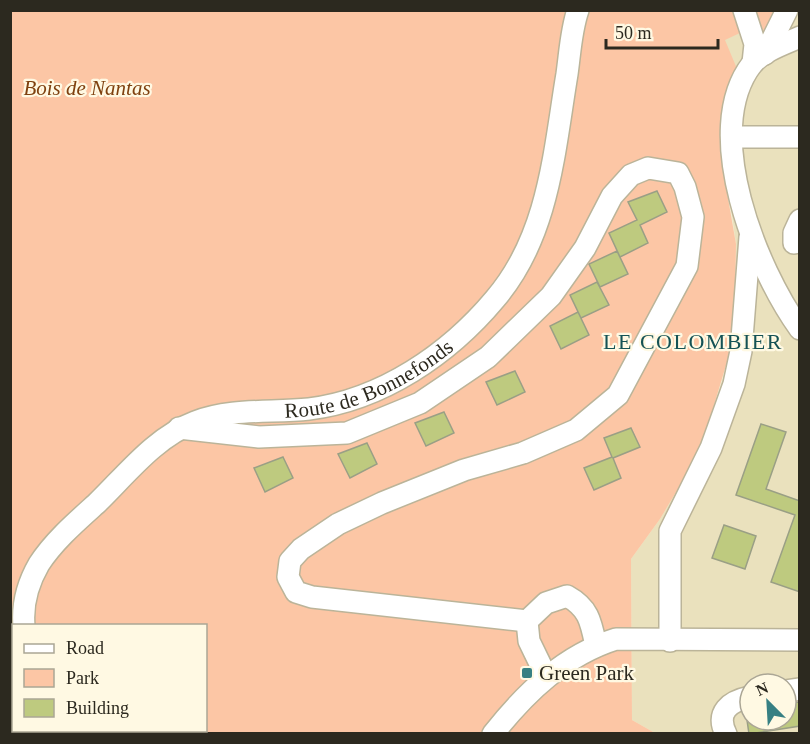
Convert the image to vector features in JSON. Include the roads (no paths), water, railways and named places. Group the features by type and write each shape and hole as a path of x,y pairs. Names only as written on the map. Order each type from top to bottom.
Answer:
{"street":[{"name":"Route de Bonnefonds","path":"24,624 25,600 30,581 55,543 155,446 179,428 214,416 308,409 365,395 424,363 477,319 513,276 526,253 539,220 549,186 578,10"},
{"path":"744,10 759,58"},
{"path":"787,10 738,94 732,137 737,182 750,237 780,300 800,329"},
{"path":"759,58 800,38"},
{"path":"732,137 800,137"},
{"path":"179,428 259,437 347,433 420,403 488,357 551,296 585,248 612,196 631,175 648,168 678,173 685,187 693,217 687,266 618,395 576,430 523,453 464,470 382,503 338,524 301,549 290,561 288,578 296,592 312,597 527,621 546,603 567,596 582,604 591,622 596,646"},
{"path":"794,243 794,233 800,220"},
{"path":"670,640 670,531 711,448 734,384 742,341 750,237"},
{"path":"527,621 529,641 546,676"},
{"path":"493,734 546,676 596,646 616,639 800,640"},
{"path":"726,734 722,720 726,709 738,700"}],"place":[{"name":"Green Park","path":"527,673"}],"district":[{"name":"LE COLOMBIER","path":"693,341"}],"park label":[{"name":"Bois de Nantas","path":"87,88"}]}
